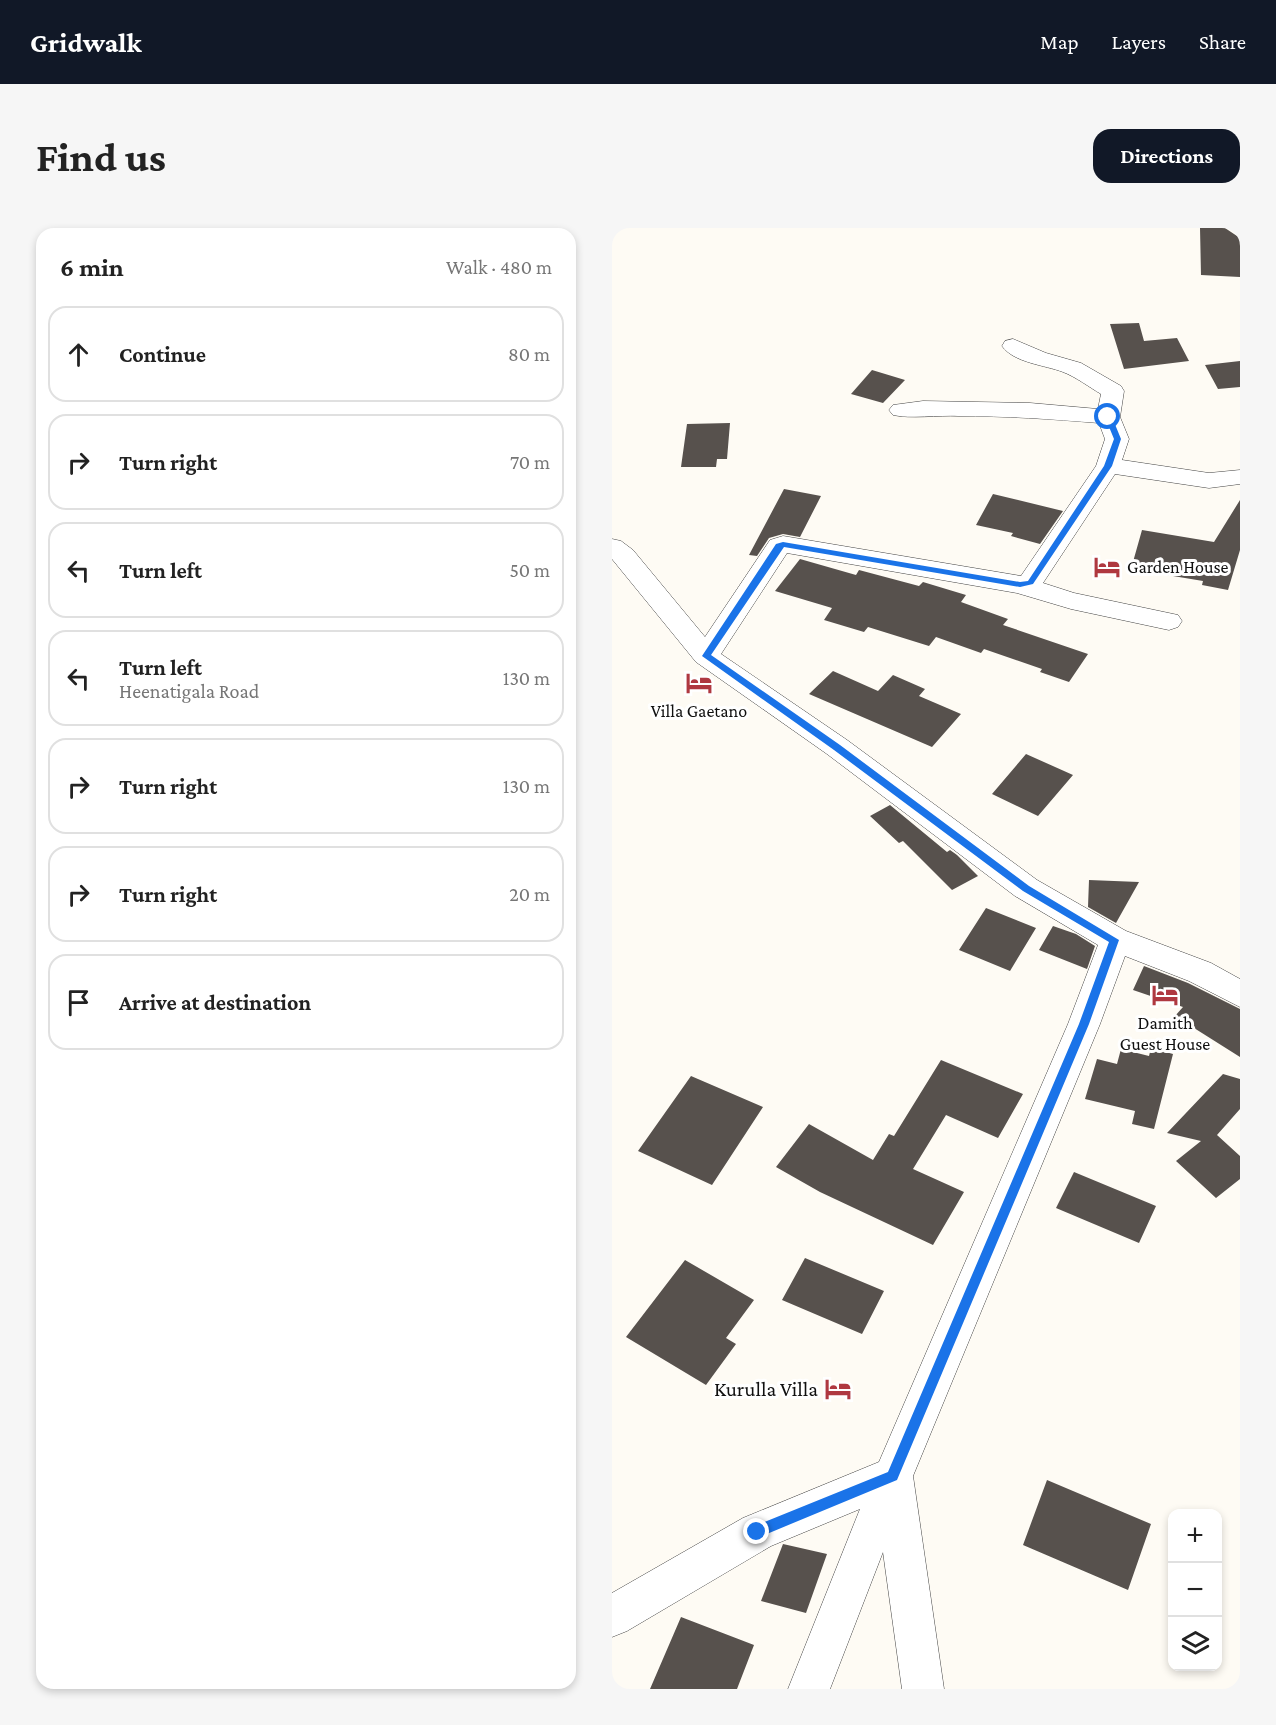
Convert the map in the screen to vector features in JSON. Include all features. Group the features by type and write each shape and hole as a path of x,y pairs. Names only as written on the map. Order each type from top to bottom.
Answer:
{"street":[{"path":"1012,346 1038,358 1073,368 1113,391 1108,417 1118,439 1108,466 1030,583 1020,585"},
{"path":"901,410 923,408 1030,410 1108,417"},
{"path":"1108,466 1160,472 1205,482 1222,482 1240,477"},
{"path":"706,656 779,546 783,544 1020,585 1071,601 1169,621"},
{"path":"612,547 624,556 706,656 837,747 1026,888 1115,940 1200,972 1240,994"},
{"path":"809,1689 893,1476 1084,1024 1115,940"},
{"path":"612,1616 757,1532 893,1476"},
{"path":"893,1476 923,1689"}],"building":[{"path":"1200,228 1225,228 1240,238 1240,277 1201,275"},
{"path":"1139,323 1144,341 1177,338 1189,361 1124,369 1110,324"},
{"path":"1240,361 1240,387 1218,389 1205,365"},
{"path":"872,370 905,380 883,403 851,394"},
{"path":"730,423 727,459 717,459 716,467 681,467 687,424"},
{"path":"784,489 821,496 800,537 783,534 769,538 757,556 749,555"},
{"path":"993,494 1063,511 1040,544 1011,536 1013,533 976,525"},
{"path":"1240,500 1240,550 1228,590 1202,585 1203,581 1131,569 1142,530 1214,542"},
{"path":"800,559 856,575 859,570 919,586 923,582 966,595 961,602 1008,619 1003,625 1088,654 1069,682 1040,672 1042,669 984,649 981,653 936,637 929,646 868,627 864,632 824,620 832,608 775,591"},
{"path":"833,671 878,691 893,675 925,689 919,696 961,714 932,747 809,694"},
{"path":"1026,754 1073,775 1038,816 992,794"},
{"path":"890,805 947,852 950,850 957,855 978,876 952,890 903,841 899,843 870,816"},
{"path":"1089,880 1139,882 1116,923 1088,907"},
{"path":"986,908 1036,928 1010,971 959,950"},
{"path":"1053,926 1076,934 1095,946 1087,969 1039,950"},
{"path":"1144,966 1188,983 1240,1009 1240,1057 1175,1016 1183,1007 1133,990"},
{"path":"1151,1048 1173,1054 1154,1129 1132,1124 1135,1111 1085,1099 1097,1059 1117,1064 1121,1049 1149,1056"},
{"path":"941,1060 1023,1094 998,1138 946,1115 913,1169 964,1192 933,1245 820,1192 776,1167 809,1124 873,1160 889,1134 894,1136"},
{"path":"1223,1074 1240,1079 1240,1109 1217,1135 1240,1156 1240,1179 1216,1198 1176,1161 1201,1141 1167,1133"},
{"path":"691,1076 763,1107 712,1185 638,1151"},
{"path":"1074,1172 1156,1206 1139,1243 1056,1208"},
{"path":"805,1258 884,1291 862,1334 782,1300"},
{"path":"685,1260 754,1300 726,1338 736,1344 706,1385 626,1337"},
{"path":"1047,1480 1151,1524 1128,1590 1023,1545"},
{"path":"783,1544 827,1554 806,1613 761,1601"},
{"path":"681,1617 754,1645 737,1689 650,1689"}],"place":[{"name":"Garden House","path":"1107,567"},
{"name":"Villa Gaetano","path":"699,683"},
{"name":"Damith Guest House","path":"1165,995"},
{"name":"Kurulla Villa","path":"838,1389"}],"route":[{"path":"757,1532 893,1476 1084,1024 1115,940 1026,888 837,747 706,656 779,546 783,544 1020,585 1030,583 1108,466 1118,439 1108,417"}]}
